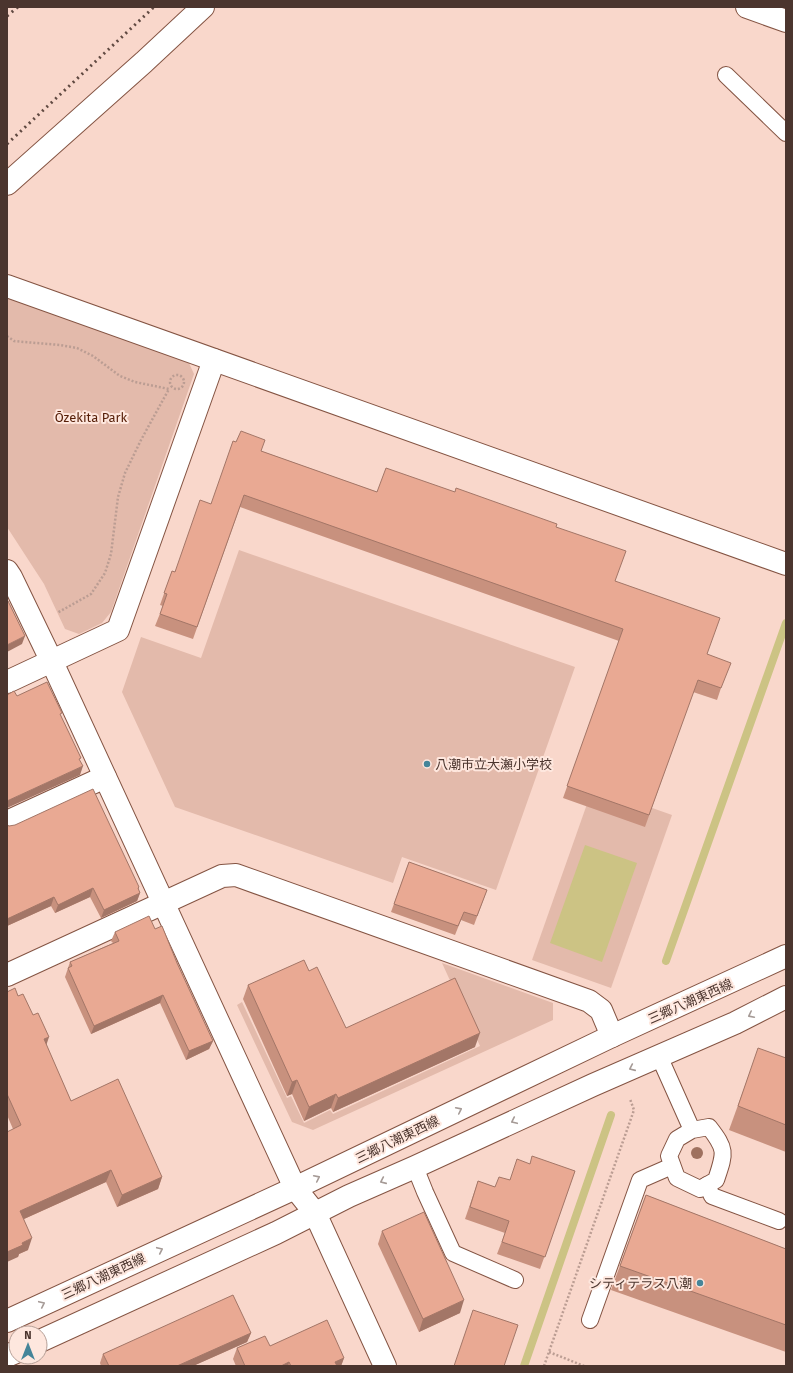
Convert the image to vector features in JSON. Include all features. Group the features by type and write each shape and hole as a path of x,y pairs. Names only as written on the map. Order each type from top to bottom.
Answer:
{"street":[{"path":"7,184 144,62 203,7"},
{"path":"747,7 786,21"},
{"path":"7,286 786,564"},
{"path":"7,682 118,630 214,360"},
{"path":"7,571 52,662 295,1188 315,1214 385,1366"},
{"path":"7,822 105,776"},
{"path":"7,975 222,876 236,875 589,1001 601,1010 612,1036"},
{"name":"三郷八潮東西線","path":"7,1321 295,1188 612,1036 786,956"},
{"path":"48,1337 276,1233 349,1196 593,1085 735,1023 786,997"}],"lane":[{"path":"726,75 786,133"},
{"path":"659,1056 692,1130"},
{"path":"708,1127 720,1141 724,1156 716,1180 700,1189 677,1178 672,1166 669,1156 677,1140 692,1130 708,1127"},
{"path":"590,1320 640,1180 672,1166"},
{"path":"415,1167 453,1253 515,1280"},
{"path":"707,1185 712,1196 779,1221"}],"path":[{"path":"7,336 14,341 77,348 94,356 120,376 135,382 169,389"},
{"path":"51,616 91,594 105,573 111,554 118,497 125,474 141,440 171,386"},
{"path":"544,1366 634,1110 630,1099"},
{"path":"549,1352 584,1366"}],"green space":[{"name":"Ōzekita Park","path":"7,298 189,363 194,374 111,612 102,623 79,634 65,629 44,584 7,527"},
{"path":"239,550 575,667 496,890 402,857 393,883 175,807 122,692 141,637 201,658"},
{"path":"593,787 672,815 611,988 532,960"},
{"path":"442,963 553,1003 553,1020 313,1130 292,1122 237,1005 242,1002 287,1098 291,1096 304,1123 330,1110 333,1114 480,1046"}],"shaded area":[{"path":"585,845 637,863 602,962 550,943"}],"building":[{"path":"241,431 265,440 261,451 377,492 386,468 455,492 456,488 557,524 556,527 626,551 615,581 720,618 707,654 731,663 721,688 698,680 649,815 567,786 623,629 244,495 197,627 160,614 167,594 164,593 172,571 175,572 200,500 211,504 233,441 236,442"},
{"path":"7,601 25,636 7,645"},
{"path":"47,682 62,713 60,714 81,758 79,759 83,766 7,801 7,695 14,691 17,696"},
{"path":"93,789 139,887 140,893 104,910 93,888 58,905 54,897 7,919 7,825 15,825"},
{"path":"409,862 487,890 477,916 464,912 458,926 394,904"},
{"path":"149,916 155,929 162,926 177,963 213,1041 189,1051 163,995 94,1026 68,968 72,966 70,962 119,941 115,932"},
{"path":"304,960 309,971 317,967 346,1028 455,978 480,1033 338,1098 336,1094 309,1107 297,1080 292,1082 248,985"},
{"path":"15,988 18,996 23,994 33,1015 38,1013 49,1037 44,1039 71,1101 118,1079 162,1177 122,1195 111,1170 20,1211 32,1238 22,1243 23,1245 7,1252 7,1132 21,1125 7,1094 7,992"},
{"path":"758,1048 786,1058 786,1125 738,1106"},
{"path":"532,1156 575,1171 545,1257 502,1242 509,1221 470,1207 478,1181 495,1187 499,1177 510,1180 517,1159 530,1164"},
{"name":"シティテラス八潮","path":"646,1195 786,1249 786,1325 620,1266"},
{"path":"424,1212 464,1300 423,1319 382,1231"},
{"path":"233,1295 251,1333 177,1366 109,1366 103,1354"},
{"path":"473,1310 518,1325 504,1366 454,1366"},
{"path":"327,1320 344,1358 335,1362 337,1366 291,1366 289,1362 281,1366 245,1366 237,1348 265,1336 270,1346"}],"waterway":[{"path":"666,961 786,623"},
{"path":"524,1366 611,1115"}],"railway":[{"path":"7,16 18,7"},
{"path":"7,144 154,7"}],"place":[{"name":"八潮市立大瀬小学校","path":"427,764"},
{"name":"シティテラス八潮","path":"700,1283"}]}
